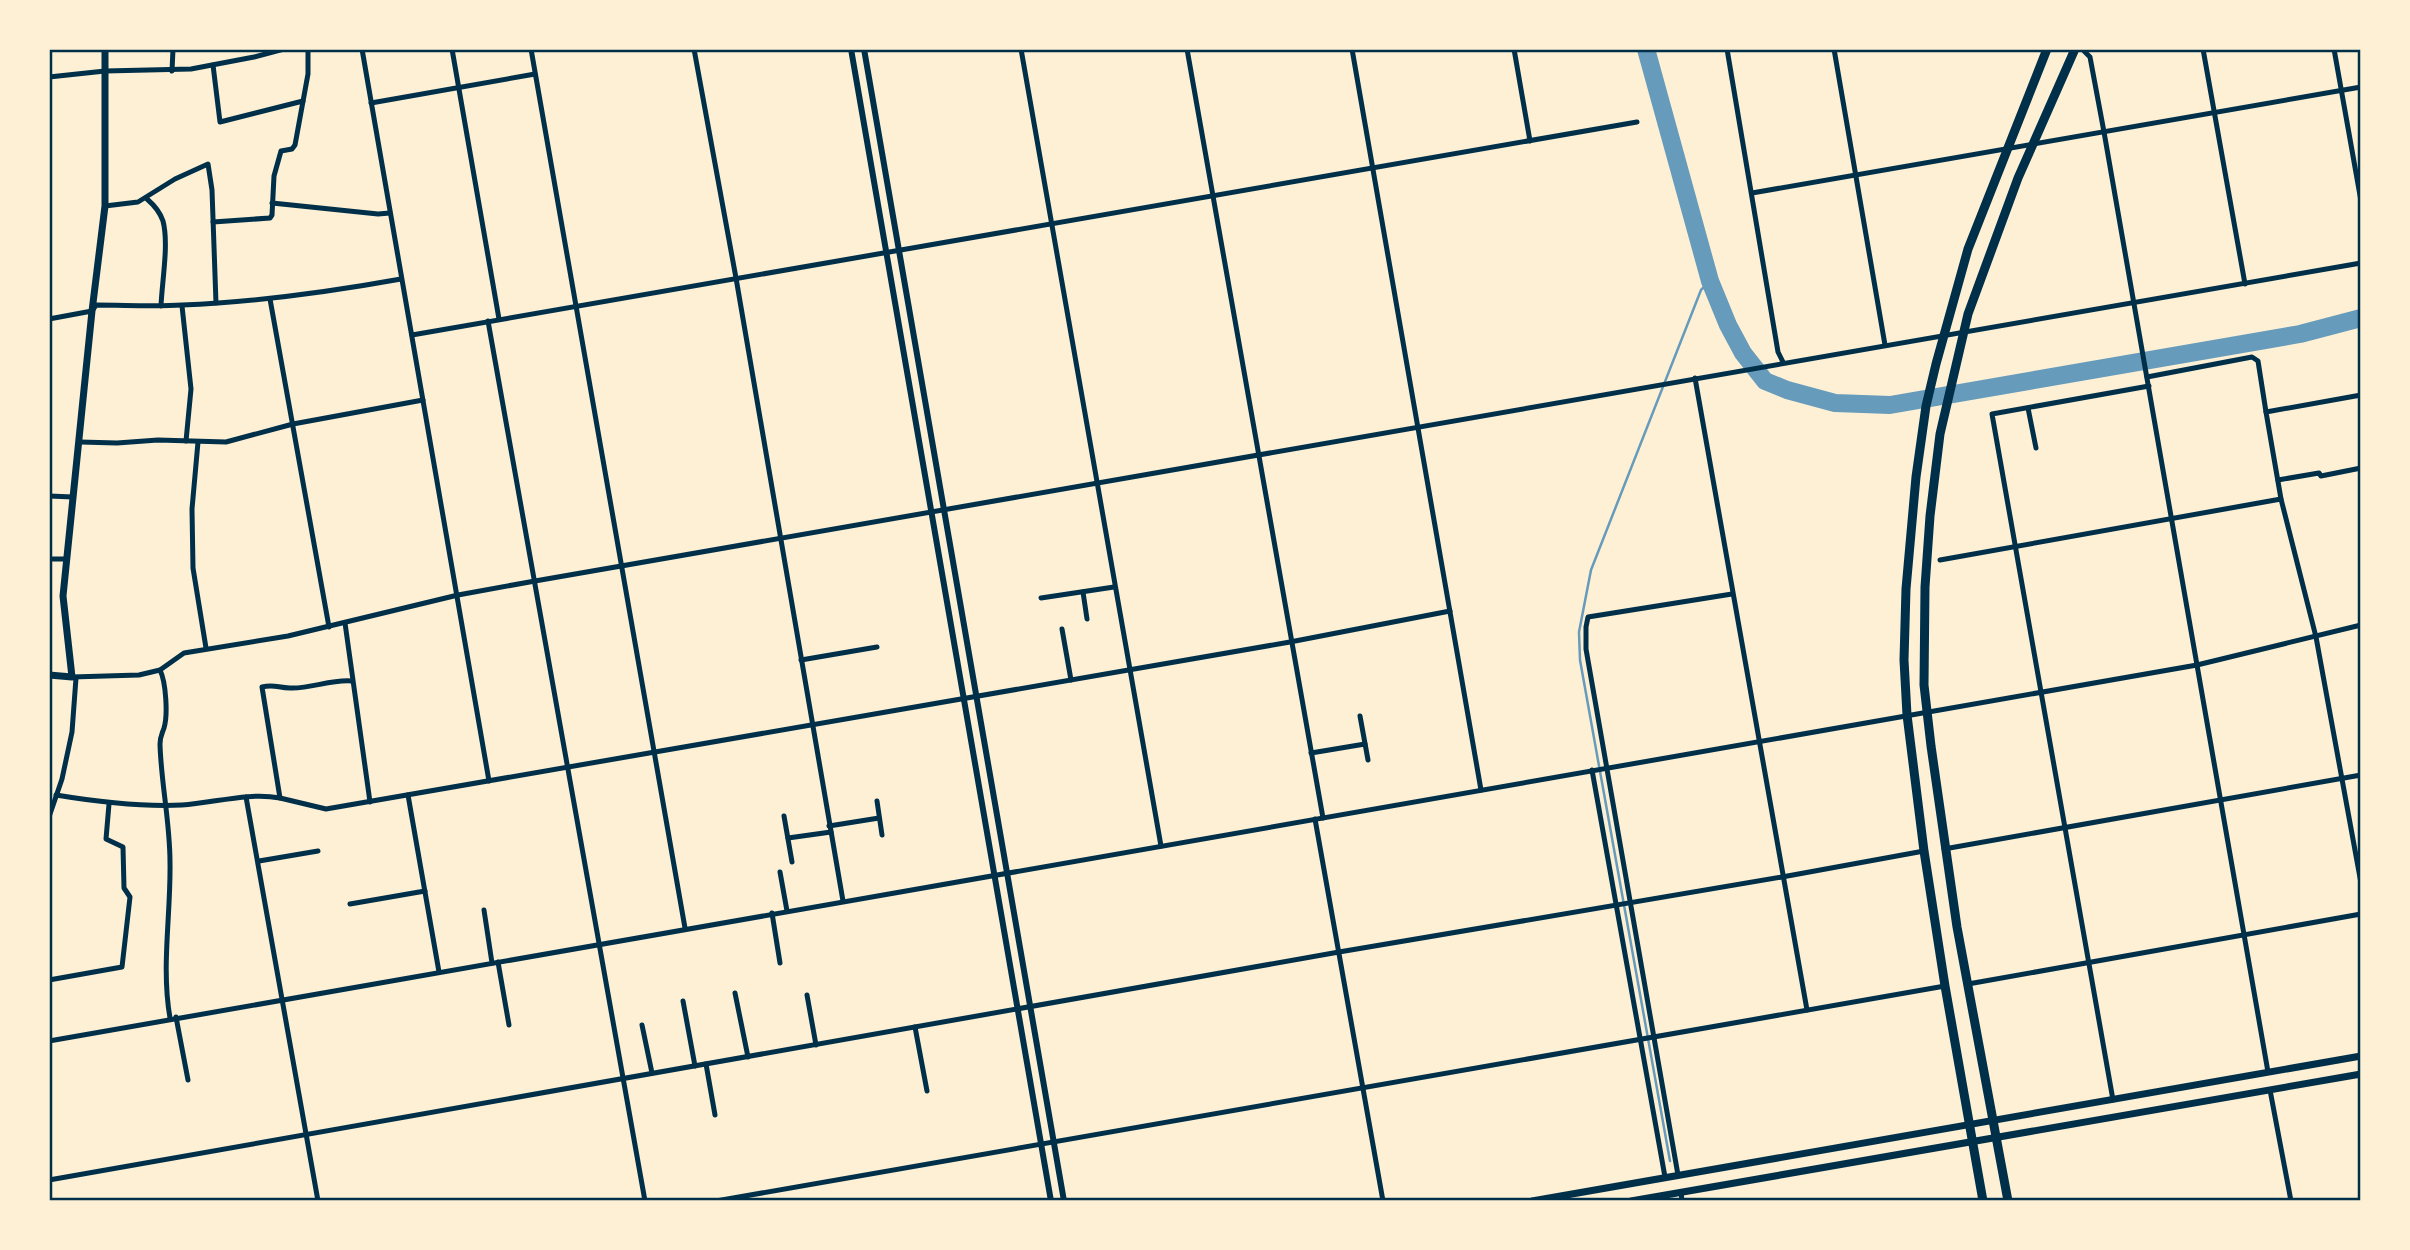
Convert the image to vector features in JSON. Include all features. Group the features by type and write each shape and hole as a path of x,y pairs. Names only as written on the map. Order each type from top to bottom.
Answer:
{"highway":[{"path":"1983,1201 1945,986 1907,715 1904,642 1907,575 1916,477 1926,406 1936,364 1972,238 2047,49"},
{"path":"2008,1201 1991,1120 1944,849 1926,712 1924,644 1930,516 1940,434 1968,314 2018,178 2072,53"}],"main road":[{"path":"49,675 74,677 63,596 105,206 105,49"},
{"path":"1532,1201 2361,1056"},
{"path":"1631,1201 1682,1197 1972,1142 2361,1074"}],"street":[{"path":"172,71 173,49"},
{"path":"49,77 105,71 172,71 284,49"},
{"path":"213,222 270,218 274,176 281,151 292,149 295,145 308,74 308,49"},
{"path":"362,49 489,781"},
{"path":"452,49 499,319"},
{"path":"531,49 685,928"},
{"path":"694,49 843,901"},
{"path":"851,49 1051,1201"},
{"path":"864,49 1064,1201"},
{"path":"1021,49 1161,846"},
{"path":"1187,49 1323,818"},
{"path":"1352,49 1482,790"},
{"path":"1514,49 1530,141"},
{"path":"1727,49 1778,352 1783,362"},
{"path":"1834,49 1885,345"},
{"path":"2082,49 2090,57 2104,132 2268,1072"},
{"path":"2203,49 2245,284"},
{"path":"2334,49 2361,201"},
{"path":"213,65 220,122 303,101"},
{"path":"372,103 535,74"},
{"path":"1752,193 2361,87"},
{"path":"412,335 1637,122"},
{"path":"105,206 127,205 147,199 175,179 208,164 212,190 216,303"},
{"path":"147,199 157,208 164,233 161,306"},
{"path":"272,203 390,213"},
{"path":"50,812 72,732 74,677 139,675 160,670 184,653 288,636 458,595 535,581 2361,262"},
{"path":"49,318 92,311 96,305 182,306 270,299 401,279"},
{"path":"270,299 329,627"},
{"path":"182,306 191,389 186,441"},
{"path":"488,321 645,1201"},
{"path":"2147,375 2252,357 2258,361 2281,499 2316,637 2361,883"},
{"path":"1695,378 1807,1010"},
{"path":"2113,1100 1992,414 2149,386"},
{"path":"2266,412 2361,395"},
{"path":"80,442 226,442 293,424 423,400"},
{"path":"2028,408 2036,448"},
{"path":"198,442 192,509 193,568 206,648"},
{"path":"2278,480 2361,468"},
{"path":"49,496 73,496"},
{"path":"1940,560 2281,499"},
{"path":"49,559 66,559"},
{"path":"1041,598 1114,587"},
{"path":"1083,592 1087,619"},
{"path":"1678,1175 1605,768 1586,649 1586,627 1588,617 1732,594"},
{"path":"56,795 109,804 167,805 246,797 280,798 326,809 1290,642 1450,611"},
{"path":"345,623 370,802"},
{"path":"49,1041 2197,665 2361,625"},
{"path":"1062,629 1071,680"},
{"path":"801,660 877,647"},
{"path":"160,670 165,680 165,727 160,736 161,779 167,805 170,871 165,993 188,1080"},
{"path":"280,798 262,687 275,684 289,688 341,680 352,681"},
{"path":"1360,716 1368,760"},
{"path":"1311,753 1365,744"},
{"path":"1594,770 1665,1178"},
{"path":"1944,849 2361,775"},
{"path":"408,795 439,972"},
{"path":"246,797 318,1201"},
{"path":"877,801 882,835"},
{"path":"49,981 122,967 130,897 124,888 123,847 106,839 109,804"},
{"path":"784,816 792,862"},
{"path":"788,838 879,818"},
{"path":"1315,819 1383,1201"},
{"path":"259,861 318,851"},
{"path":"49,1180 1924,851"},
{"path":"780,872 787,911"},
{"path":"350,904 425,891"},
{"path":"484,910 509,1025"},
{"path":"772,913 780,963"},
{"path":"1968,984 2090,960 2361,914"},
{"path":"716,1201 1945,986"},
{"path":"735,993 748,1057"},
{"path":"807,995 816,1045"},
{"path":"683,1001 695,1066"},
{"path":"642,1025 652,1073"},
{"path":"915,1027 927,1091"},
{"path":"706,1064 715,1115"},
{"path":"2270,1090 2291,1201"}],"waterway":[{"path":"1646,49 1710,281 1728,325 1743,353 1765,381 1787,390 1835,403 1890,405 2300,334 2361,318"},
{"path":"1670,1161 1580,660 1579,632 1591,570 1701,290 1710,281"}]}
